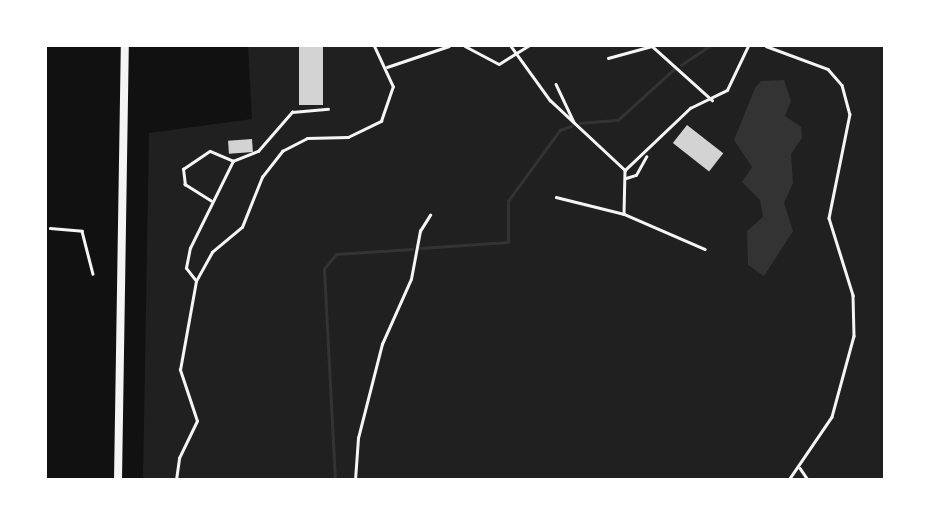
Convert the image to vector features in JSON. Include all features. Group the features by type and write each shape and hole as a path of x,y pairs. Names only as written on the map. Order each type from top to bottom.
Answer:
{"main road":[{"path":"118,480 125,46"}],"lane":[{"path":"176,480 178,458 197,421 180,370 196,281 212,252 242,227 262,177 282,151 303,139 348,137 381,121 393,93 387,67 374,46"},
{"path":"387,67 449,46"},
{"path":"465,46 493,64 519,56 528,46"},
{"path":"512,46 543,91 575,125 625,170 624,214"},
{"path":"608,58 652,46 713,101"},
{"path":"625,170 646,155 690,108 713,101 737,77 748,46"},
{"path":"765,46 830,70 849,114 829,218 853,295 855,329 832,416 800,468 789,480"},
{"path":"556,84 575,125"},
{"path":"213,202 185,185 183,169 210,151 233,160 258,151 292,112 328,109"},
{"path":"626,178 636,175 646,155"},
{"path":"196,281 187,259 233,160"},
{"path":"556,197 624,214 705,249"},
{"path":"355,480 358,438 387,327 409,285 420,231 429,215"},
{"path":"50,228 82,231 93,274"},
{"path":"800,468 808,480"}],"shaded area":[{"path":"248,46 884,46 884,479 143,480 149,133 252,119"},
{"path":"784,80 791,101 785,116 801,127 802,138 791,154 793,183 784,203 793,231 764,276 748,265 747,231 763,217 760,200 742,182 752,167 734,140 755,88 761,81"}],"building":[{"path":"299,46 323,46 323,105 299,105"},
{"path":"687,125 723,153 709,171 673,143"},
{"path":"252,139 253,152 229,154 228,141"}],"waterway":[{"path":"681,65 709,46"},
{"path":"580,123 618,120 674,69"},
{"path":"420,248 508,242 508,201 560,130 571,126"},
{"path":"335,480 324,269 336,254 412,249"}]}
